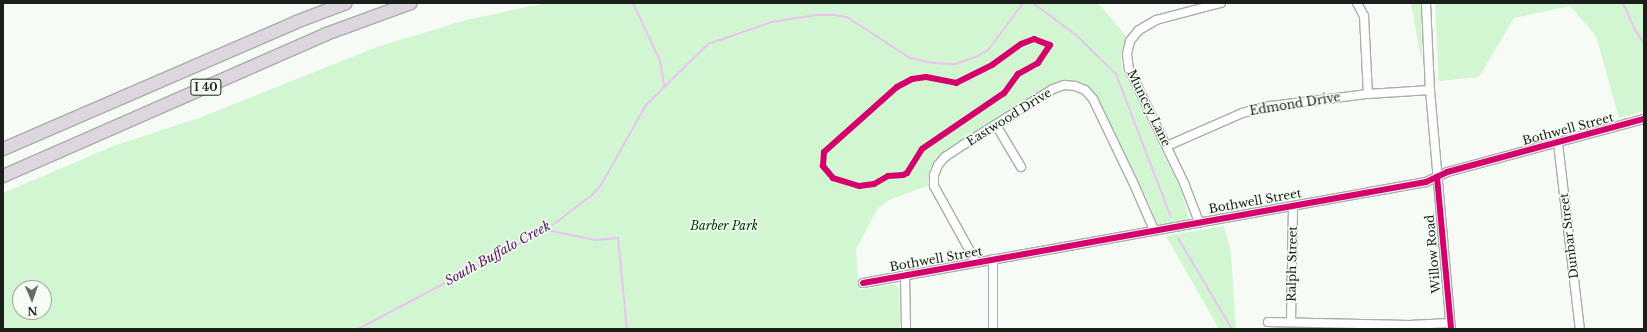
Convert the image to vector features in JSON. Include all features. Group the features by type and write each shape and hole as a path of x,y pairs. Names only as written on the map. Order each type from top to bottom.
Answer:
{"highway":[{"name":"I 40","path":"3,149 346,3"},
{"name":"I 40","path":"3,176 326,34 411,3"}],"street":[{"name":"Muncey Lane","path":"1199,222 1185,185 1129,69 1127,54 1130,41 1139,30 1156,20 1221,3"},
{"path":"1357,3 1364,16 1368,94"},
{"name":"Willow Road","path":"1426,3 1430,90 1450,326"},
{"name":"Eastwood Drive","path":"976,262 934,186 934,175 938,165 945,157 1053,89 1064,86 1075,86 1085,90 1093,99 1154,230"},
{"name":"Edmond Drive","path":"1167,146 1242,113 1271,106 1368,94 1430,90"},
{"name":"Bothwell Street","path":"863,283 1426,182 1447,172 1644,119"},
{"path":"996,125 1021,167"},
{"name":"Dunbar Street","path":"1558,143 1580,329"},
{"name":"Ralph Street","path":"1291,322 1293,206"},
{"path":"992,259 993,329"},
{"path":"905,275 906,329"},
{"path":"1268,322 1450,326"}],"green space":[{"name":"Barber Park","path":"546,3 1098,3 1127,37 1123,46 1121,57 1123,71 1181,190 1189,219 1156,225 1150,206 1096,96 1066,82 1055,84 1045,89 947,149 936,158 930,169 928,186 891,199 878,208 856,249 859,290 895,284 899,289 900,329 3,329 3,193 116,145 199,118 377,47 466,20"},
{"path":"1411,3 1421,3 1421,59"},
{"path":"1435,3 1644,3 1644,111 1619,118 1596,36 1570,6 1514,18 1479,77 1439,81"},
{"path":"1224,226 1231,253 1236,329 1219,329 1166,236"}],"waterway":[{"path":"633,3 660,61 665,88"},
{"name":"South Buffalo Creek","path":"358,329 546,230 592,195 601,185 646,105 708,44 772,22 816,15 833,15 847,17 910,58 933,63 955,64 978,56 989,49 1023,3"},
{"path":"1033,3 1076,35 1116,74 1171,217"},
{"path":"1623,3 1635,30 1644,43"},
{"path":"547,230 595,240 618,238 627,329"},
{"path":"1178,238 1232,329"}],"cycle path":[{"path":"1034,39 1050,45 1038,63 1018,74 1004,93 922,149 907,173 903,175 888,176 874,184 859,186 833,178 823,166 824,152 897,87 912,79 926,77 956,83 992,65 1021,44 1034,39"},
{"path":"863,283 1426,182 1447,172 1644,119"},
{"path":"1437,177 1451,329"}]}
